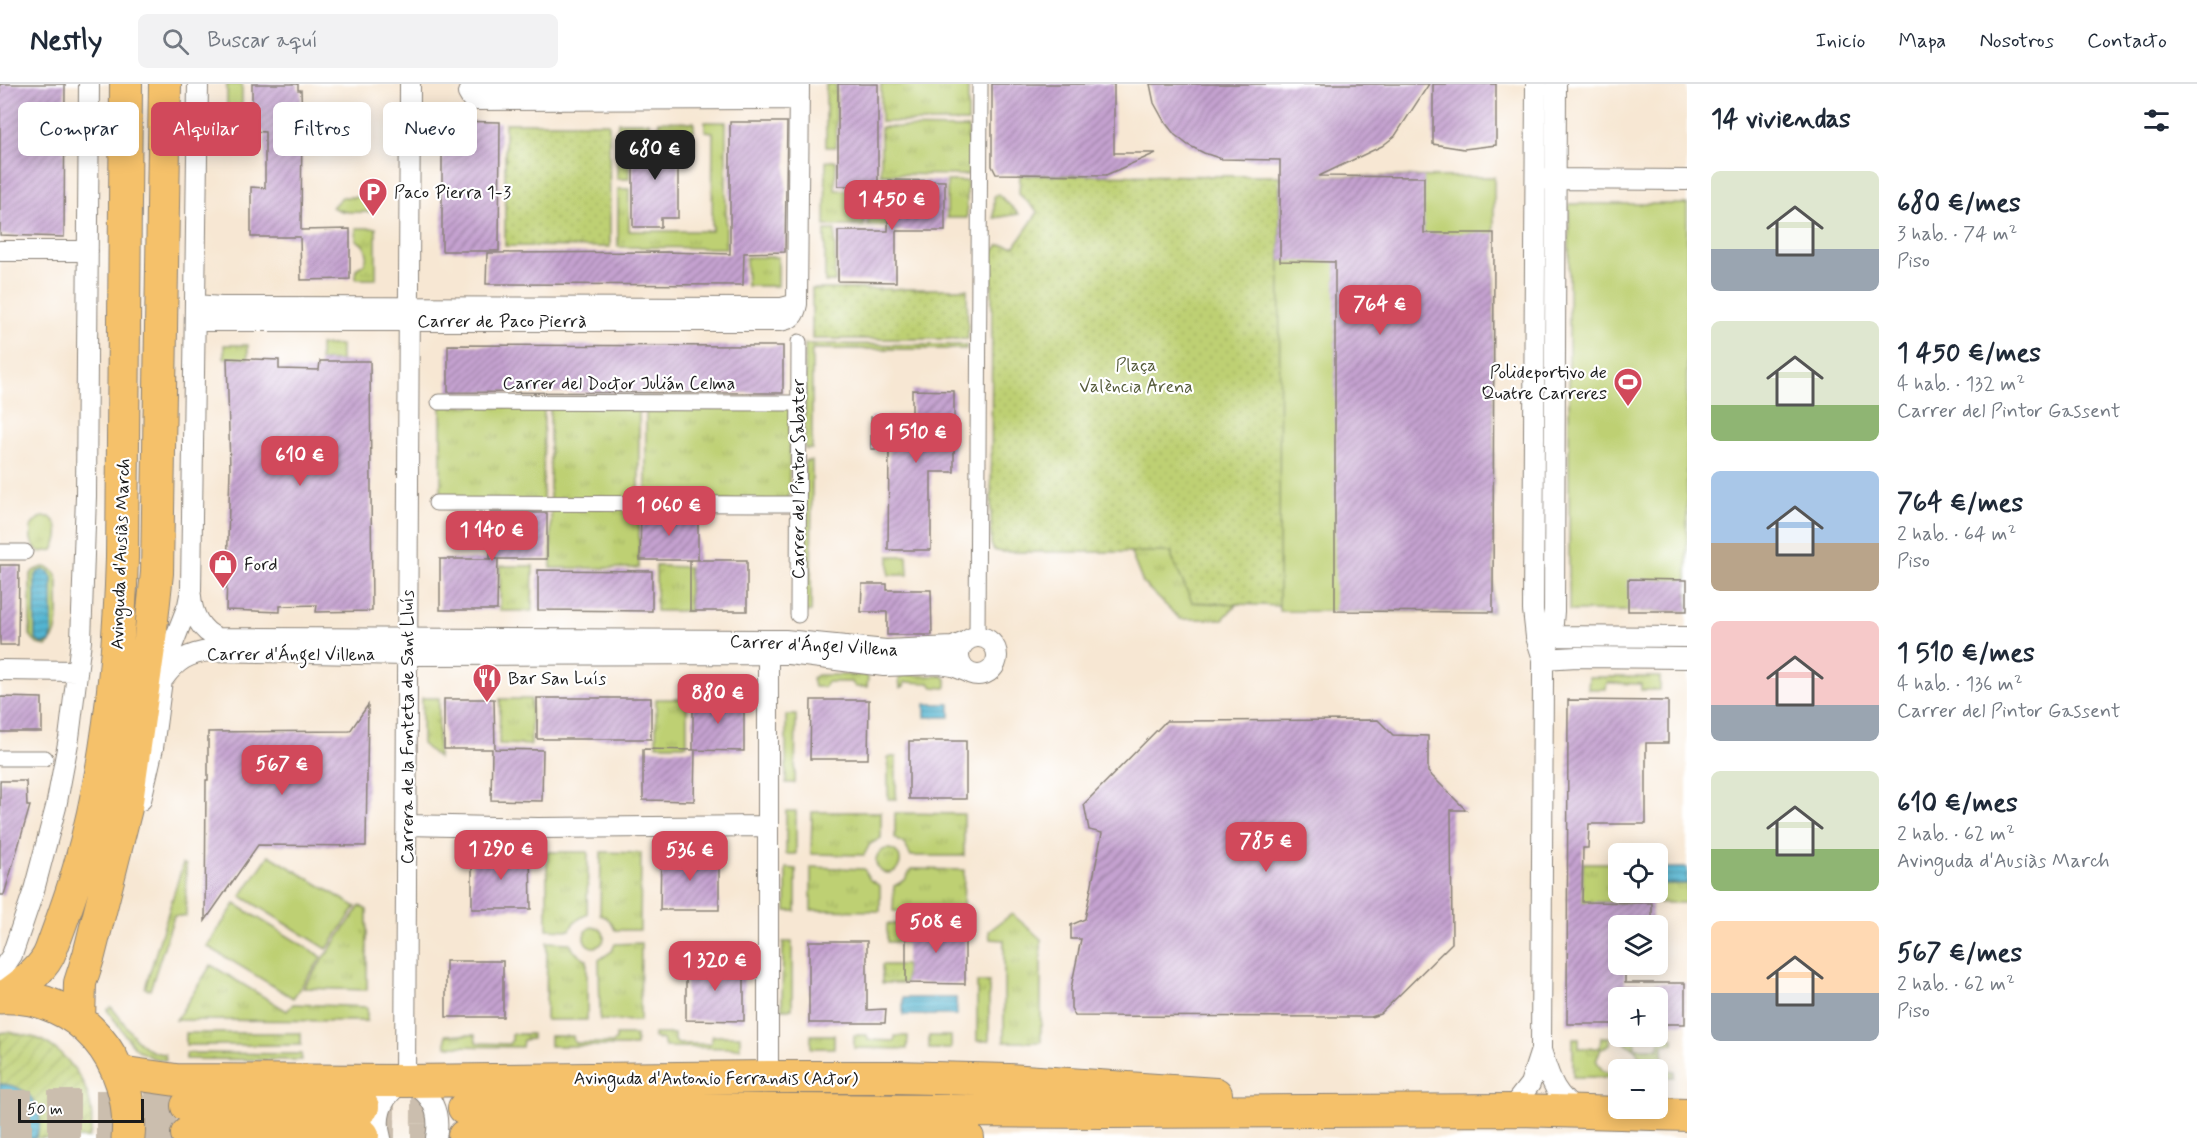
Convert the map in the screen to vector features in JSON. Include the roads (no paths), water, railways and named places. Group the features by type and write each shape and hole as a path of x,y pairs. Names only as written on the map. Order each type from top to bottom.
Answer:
{"highway":[{"path":"2,989 62,1011 96,1035 119,1072 128,1104 128,1138"}],"main road":[{"name":"Avinguda d'Ausiàs March","path":"2,989 30,978 48,958 79,867 102,770 120,619 126,84"},
{"name":"Avinguda d'Ausiàs March","path":"79,1022 80,983 126,808 149,648 157,573 165,84"},
{"name":"Avinguda d'Antonio Ferrandis (Actor)","path":"119,1072 176,1080 405,1081 768,1077 1009,1080 1249,1096 1311,1112"},
{"name":"Avinguda d'Antonio Ferrandis (Actor)","path":"455,1127 1510,1110 1687,1115"},
{"path":"187,1120 369,1127"},
{"path":"455,1127 968,1138"}],"street":[{"name":"Avinguda d'Ausiàs March","path":"2,989 7,964 16,944 47,844 69,738 81,641 86,496 89,84"},
{"name":"Avinguda d'Ausiàs March","path":"89,955 109,926 128,863 153,748 162,680 191,590 198,84"},
{"name":"Carrera de la Fonteta de Sant Lluís","path":"405,1081 410,84"},
{"path":"971,640 980,84"},
{"path":"1536,84 1533,610 1544,636"},
{"path":"1556,84 1554,611 1544,636 1543,659 1541,1050 1551,1084 1567,1104 1579,1112"},
{"path":"476,86 799,90 476,100 468,93 471,87 476,86"},
{"name":"Carrer de Paco Pierrà","path":"196,313 409,314 780,321 793,316 798,296 799,90"},
{"path":"1535,178 1687,180"},
{"path":"0,251 88,251"},
{"name":"Carrer del Pintor Sabater","path":"798,615 799,342"},
{"name":"Carrer del Doctor Julián Celma","path":"439,402 799,403"},
{"path":"436,503 798,504"},
{"path":"0,552 25,552"},
{"name":"Carrer d'Ángel Villena","path":"191,590 193,609 198,620 210,634 218,638 408,647"},
{"path":"1544,636 1687,637"},
{"path":"985,638 993,644 998,654 996,664 989,672 979,675 968,672 962,666 959,658 960,650 971,640 985,638"},
{"name":"Carrer d'Ángel Villena","path":"162,680 172,666 182,658 200,652 408,647 768,647 804,640 886,650 953,647 971,640"},
{"path":"768,647 768,1077"},
{"name":"Carrer d'Ángel Villena","path":"768,647 814,657 884,666 940,664 968,672"},
{"path":"1543,659 1687,658"},
{"path":"0,670 77,671"},
{"path":"0,758 45,758"},
{"path":"407,825 538,828 768,826"},
{"path":"1510,1110 1530,1084 1541,1050"},
{"path":"369,1127 379,1118 381,1106 395,1087 405,1081 423,1091 435,1108 438,1118 455,1127"}],"water":[{"path":"44,570 49,572 52,578 52,635 50,642 43,644 37,641 35,635 35,577 38,572"},
{"path":"925,704 950,704 950,717 925,717"},
{"path":"1668,868 1687,868 1687,884 1668,884"},
{"path":"903,998 956,998 957,1015 903,1015"},
{"path":"0,1084 19,1089 34,1101 40,1118 35,1138 0,1138"}],"tunnel":[{"path":"0,1106 187,1106"},
{"path":"363,1107 464,1108"},
{"path":"0,1134 187,1134"},
{"path":"363,1135 464,1136"}],"place":[{"name":"Paco Pierra 1-3","path":"373,218"},
{"name":"Polideportivo de Quatre Carreres","path":"1628,408"},
{"name":"Ford","path":"223,590"},
{"name":"Bar San Luís","path":"487,704"}],"park label":[{"name":"Plaça València Arena","path":"1136,375"}]}
